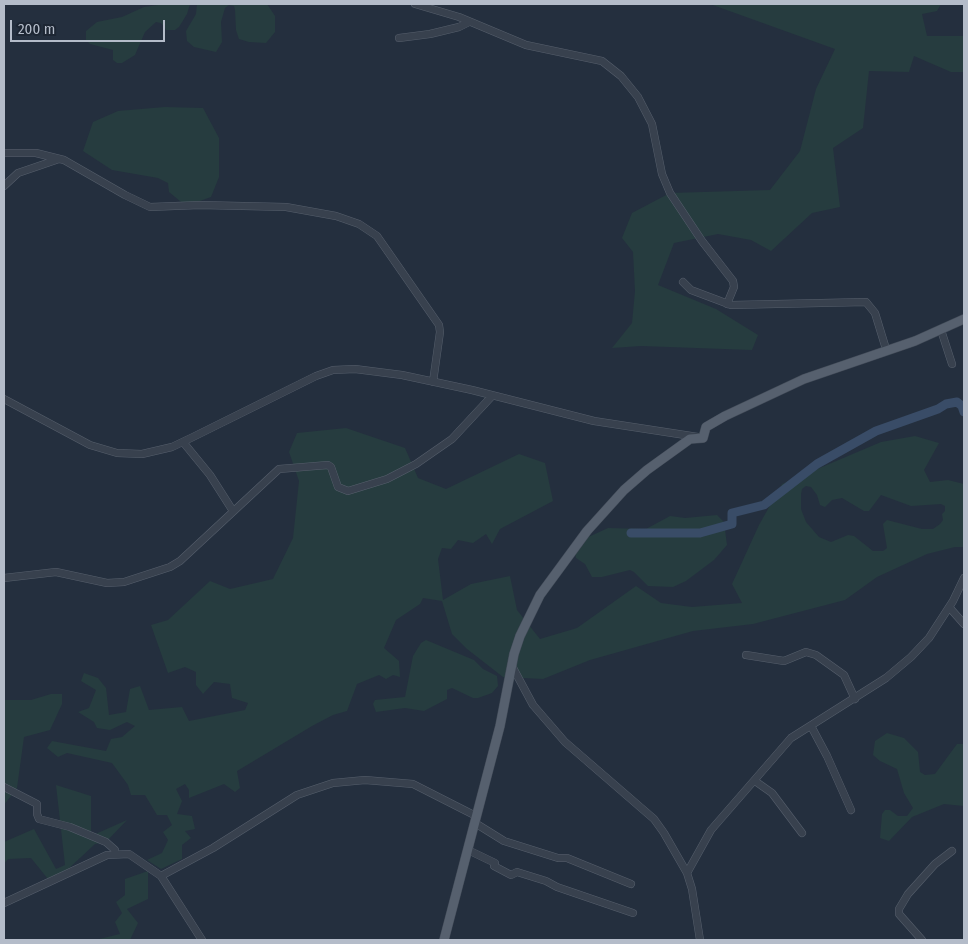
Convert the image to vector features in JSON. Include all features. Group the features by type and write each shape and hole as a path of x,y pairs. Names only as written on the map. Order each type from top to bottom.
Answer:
{"main road":[{"path":"444,940 506,702 512,666 520,636 533,608 584,535 624,490 643,473 690,439 703,438 706,427 757,400 804,379 941,330 964,319"}],"street":[{"path":"415,4 469,22 526,45 602,61 621,76 638,97 652,124 662,174 670,192 702,242 733,281 734,288 727,304"},
{"path":"399,38 430,34 459,27 469,22"},
{"path":"4,153 36,153 73,164 125,195 150,206 200,205 309,210 350,219 373,232 439,324 440,332 433,382"},
{"path":"4,186 18,173 59,159"},
{"path":"683,282 691,290 727,304 866,302 873,307 886,349"},
{"path":"941,330 952,364"},
{"path":"4,399 76,439 117,453 142,454 183,442 268,399 333,370 370,370 433,382 594,421 703,438"},
{"path":"4,578 56,572 107,583 136,579 180,562 233,510 281,468 328,465 331,467 338,486 348,491 387,479 416,464 452,439 474,412 492,396"},
{"path":"183,442 210,475 233,510"},
{"path":"687,873 711,830 791,738 855,699 911,657 929,638 949,607 964,578"},
{"path":"949,607 964,624"},
{"path":"746,654 784,661 806,652 811,654 829,663 844,675 855,699"},
{"path":"512,666 533,705 565,742 654,819 687,873 692,889 700,940"},
{"path":"811,726 828,756 851,810"},
{"path":"161,876 213,848 297,795 333,783 365,780 404,782 426,789 476,820 504,842 558,858 567,858 631,884"},
{"path":"755,781 772,793 802,833"},
{"path":"4,787 36,804 36,814 39,819 70,827 106,842 115,850 115,854"},
{"path":"468,850 495,863 494,866 511,875 516,872 546,881 557,888 632,914"},
{"path":"922,940 899,914 899,909 908,894 935,864 952,851"},
{"path":"4,903 89,862 115,854 129,854 161,876 202,940"}],"green space":[{"path":"165,4 190,4 187,14 179,27 175,30 166,30 161,23 156,22 145,32 135,55 122,63 117,63 113,60 113,50 90,44 86,40 86,31 97,22 122,17 144,7"},
{"path":"197,4 267,4 275,16 275,32 266,43 249,42 239,39 236,30 234,6 229,5 225,8 221,22 222,42 216,52 194,47 187,41 186,31 196,14"},
{"path":"710,4 941,4 937,11 922,14 927,36 964,36 964,72 951,72 914,56 909,72 869,71 863,128 833,148 840,207 812,213 771,251 751,240 718,234 674,243 658,285 716,309 758,335 752,350 641,346 612,348 632,323 635,291 633,252 622,238 632,213 670,193 770,190 800,151 816,89 835,49"},
{"path":"165,107 203,108 219,138 219,177 211,197 186,206 169,192 168,183 158,178 112,170 83,151 93,122 118,111"},
{"path":"346,428 405,448 418,478 446,489 519,454 545,463 553,501 500,529 492,544 486,534 473,543 458,540 451,549 442,548 438,559 443,600 471,584 510,576 517,610 540,639 577,628 636,586 661,603 692,607 742,603 732,584 759,525 782,484 881,442 915,436 939,443 924,470 930,482 948,480 964,484 964,547 955,547 927,554 877,577 845,600 753,624 693,631 590,660 543,679 503,677 467,649 452,634 442,601 423,598 420,604 396,620 384,648 399,661 400,677 393,675 386,679 379,675 357,684 347,711 333,715 312,726 237,771 240,788 235,792 224,784 189,798 189,790 185,784 176,789 182,801 177,814 192,816 195,829 185,831 191,838 182,845 182,859 161,869 147,860 162,853 168,840 163,832 172,825 167,815 157,815 145,795 131,795 128,785 112,763 67,753 58,757 47,748 52,741 106,751 111,739 122,737 135,726 127,722 110,730 97,728 94,722 78,712 89,708 96,690 81,681 84,673 98,678 106,688 109,715 126,712 130,689 140,686 149,710 182,707 189,721 245,710 248,703 232,698 230,684 214,682 203,694 196,685 196,672 185,667 168,673 151,625 168,620 210,581 230,589 273,579 293,538 299,481 289,452 297,433","holes":["806,486 811,487 817,495 820,505 825,507 832,500 842,498 864,511 869,511 881,495 911,506 941,504 945,506 945,511 942,514 943,520 933,529 922,529 887,520 883,524 887,548 883,551 873,551 854,536 848,535 831,542 819,537 806,522 801,509 802,489"]},
{"path":"717,515 724,522 727,545 714,560 686,581 673,587 648,586 630,570 602,577 592,577 585,564 576,558 575,552 584,539 608,528 646,529 670,516 685,518"},
{"path":"426,640 474,660 483,669 497,676 498,686 492,693 478,698 473,698 452,688 447,690 447,699 424,711 405,708 376,712 373,704 375,700 405,697 413,656 421,643"},
{"path":"51,694 62,694 62,704 50,730 24,737 17,788 4,805 4,700 31,700"},
{"path":"887,733 904,738 918,752 920,772 925,775 935,774 957,744 964,744 964,806 944,804 912,817 889,841 880,838 882,814 885,810 890,810 898,816 907,816 913,808 904,793 897,769 880,761 873,755 875,741"},
{"path":"56,785 91,796 91,836 127,820 106,842 95,844 52,884 31,858 8,859 4,864 4,842 34,829 56,869 65,865"},
{"path":"148,871 148,899 127,909 138,923 130,940 95,940 120,934 115,922 122,913 116,902 125,895 125,879"}],"waterway":[{"path":"631,533 700,533 732,524 732,513 764,505 817,464 876,431 938,409 946,404 957,402 962,406 964,412"}]}
